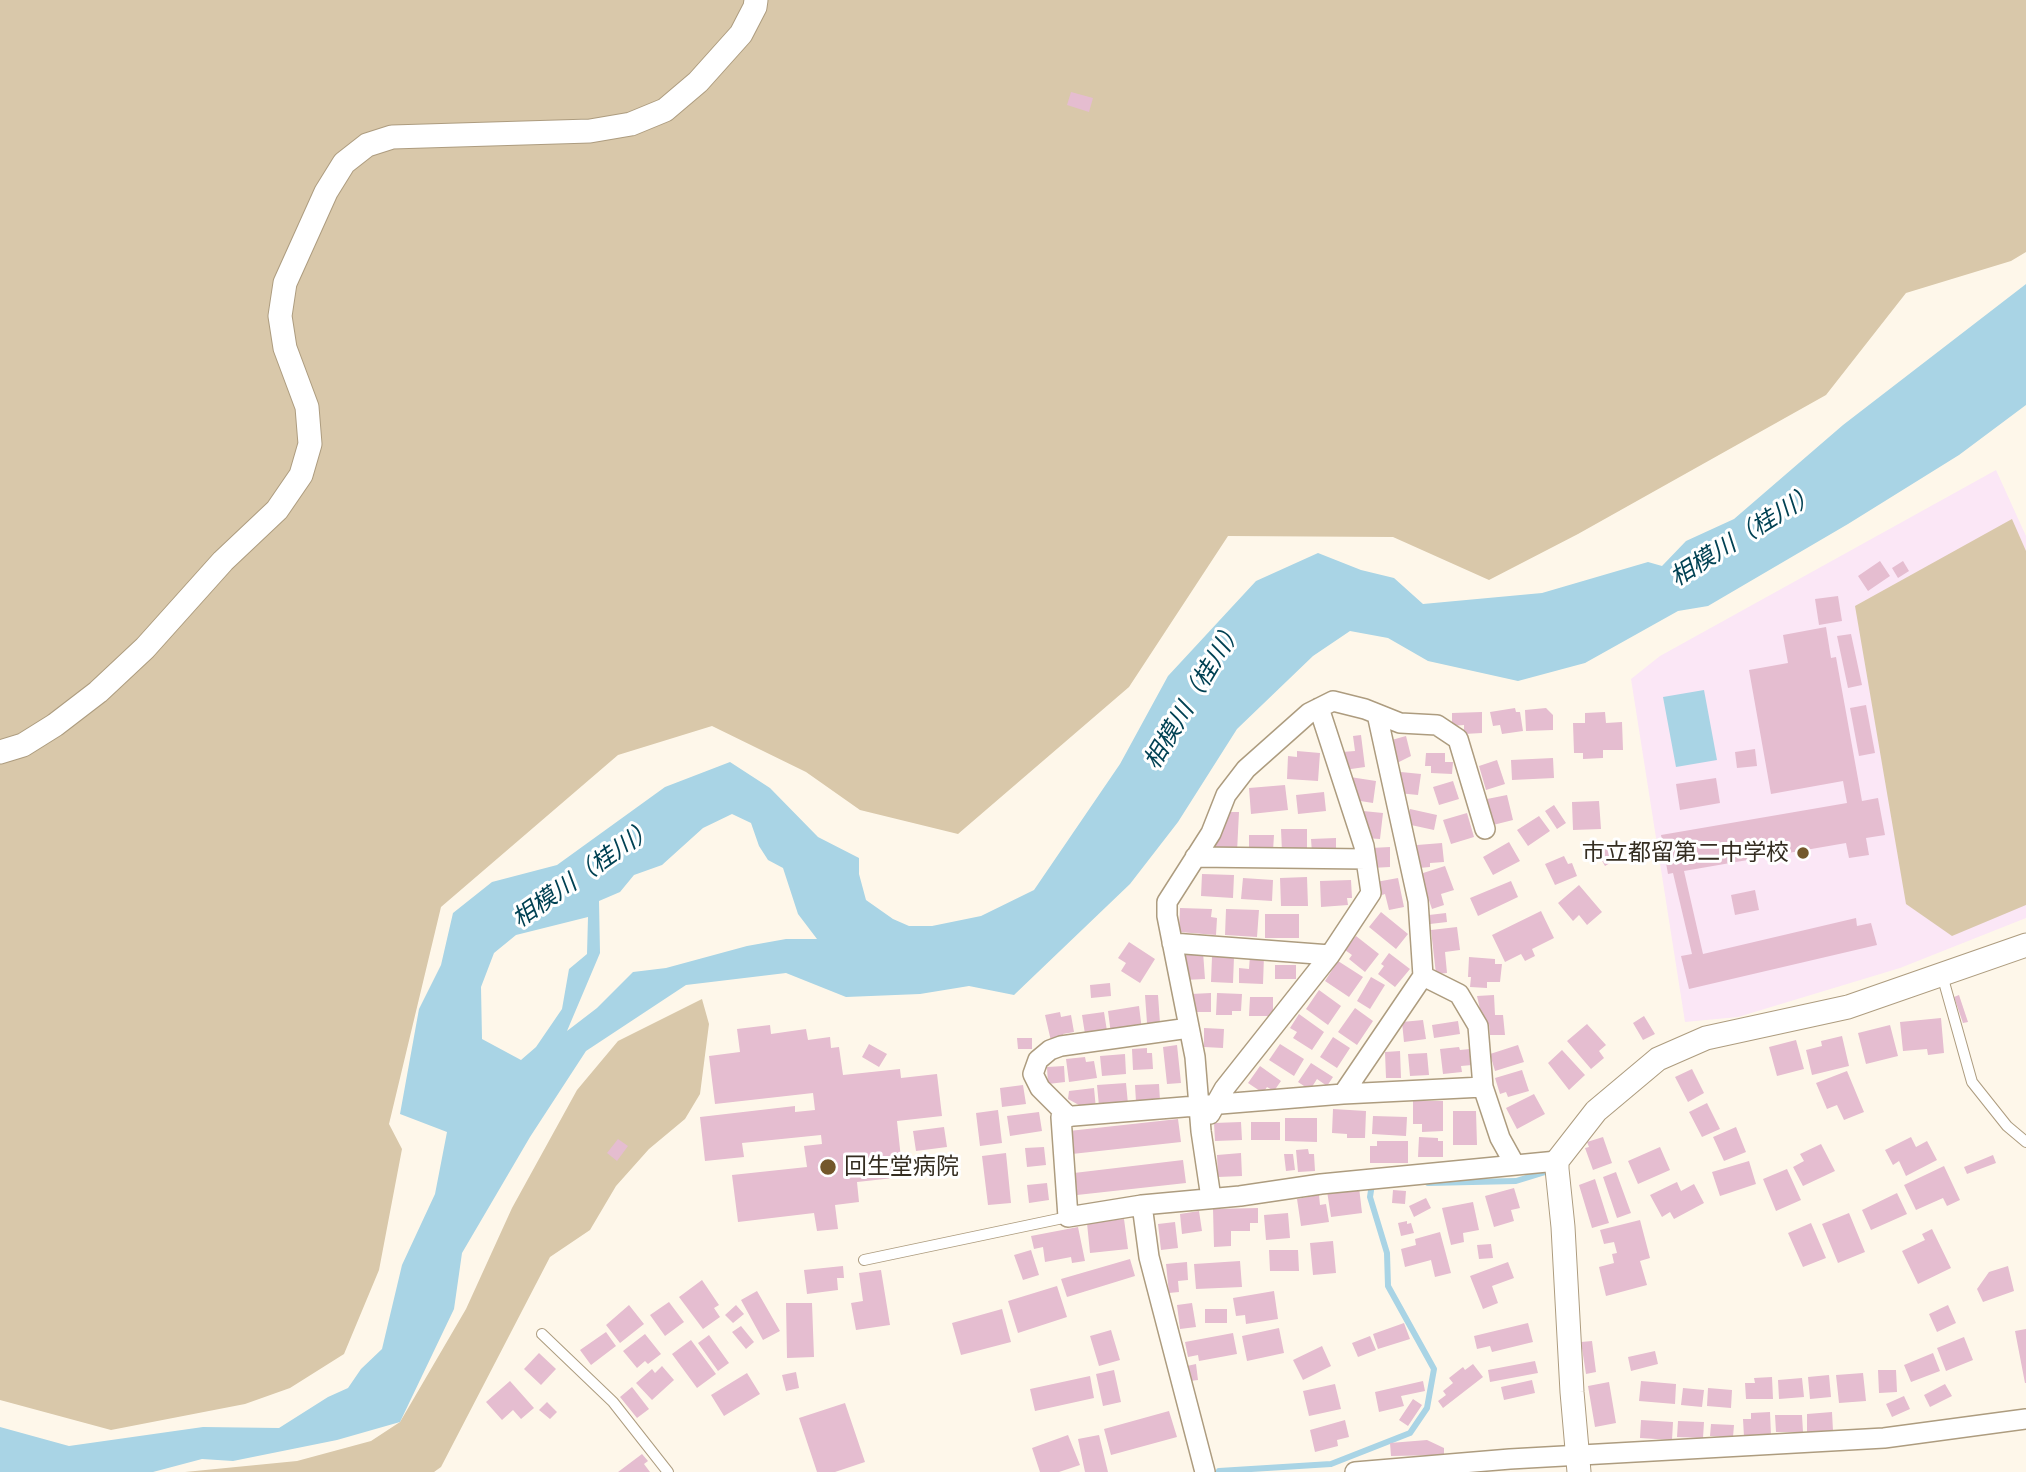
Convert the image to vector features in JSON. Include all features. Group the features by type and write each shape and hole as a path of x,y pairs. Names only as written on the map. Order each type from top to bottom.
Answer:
{"street":[{"path":"0,752 23,746 98,692 145,648 223,561 277,510 301,475 310,444 307,407 285,348 280,316 285,283 326,192 344,163 367,145 392,137 590,131 631,124 654,115 665,110 698,82 732,44 746,25 756,0"},
{"path":"1211,1198 1201,1130 1207,1106 1172,943 1167,902 1211,833 1226,795 1246,769 1309,713 1333,701 1400,723 1437,725 1458,739 1485,829"},
{"path":"1207,1106 1224,1089 1329,954 1371,893 1366,859 1320,708"},
{"path":"1343,1094 1423,976 1418,901 1377,714"},
{"path":"1195,857 1366,859"},
{"path":"1172,943 1329,954"},
{"path":"1578,1464 1557,1161 1596,1111 1658,1059 1706,1038 1848,1007 2026,945"},
{"path":"1423,976 1459,994 1478,1026 1483,1087 1500,1138 1514,1165"},
{"path":"1069,1117 1040,1088 1033,1074 1038,1060 1050,1050 1061,1046 1189,1028"},
{"path":"1483,1087 1343,1094 1060,1117 1068,1216 1321,1184 1557,1161"},
{"path":"1142,1205 1149,1257 1205,1472"},
{"path":"1355,1472 1578,1464 1884,1438 2026,1419"}],"lane":[{"path":"1941,974 1972,1082 2007,1126 2026,1142"},
{"path":"864,1260 1068,1216"},
{"path":"542,1334 613,1402 668,1472"}],"shaded area":[{"path":"0,0 2026,0 2026,252 2011,261 1906,293 1826,395 1578,534 1489,580 1393,537 1228,536 1129,687 958,834 860,810 806,772 712,726 618,755 441,907 389,1124 402,1149 379,1270 344,1354 290,1388 245,1404 111,1430 0,1400"},
{"path":"1996,470 2026,536 2026,918 1900,968 1738,1017 1685,1022 1631,679 1660,656"},
{"path":"2012,519 2026,551 2026,905 1952,936 1906,904 1855,606"},
{"path":"702,999 709,1024 700,1094 685,1119 649,1149 616,1186 590,1230 550,1257 441,1467 434,1472 185,1472 297,1461 371,1441 400,1422 466,1309 512,1208 577,1090 618,1041"}],"water":[{"name":"相模川（桂川）","path":"2026,284 2026,405 1959,455 1708,606 1678,611 1585,663 1518,681 1428,661 1388,638 1350,631 1313,656 1237,729 1178,822 1130,884 1014,995 969,986 920,994 846,997 786,973 686,985 586,1051 530,1137 462,1253 454,1309 400,1422 337,1440 233,1461 202,1459 153,1472 0,1472 0,1427 69,1446 203,1427 279,1428 328,1397 348,1388 361,1369 382,1349 402,1265 435,1194 447,1132 400,1114 419,1009 441,965 453,913 492,882 557,865 665,787 730,762 770,788 818,837 859,858 859,874 866,900 893,919 909,926 932,926 981,916 1034,890 1120,764 1168,676 1256,581 1318,553 1361,570 1394,578 1423,604 1542,593 1648,562 1662,566 1686,541 1734,519 1843,425","holes":["732,814 751,823 759,846 768,860 783,868 798,914 817,939 786,939 747,946 666,968 633,972 597,1008 567,1031 600,953 599,901 620,892 634,875 662,865 703,828","588,917 587,954 569,969 562,1009 536,1047 521,1060 482,1039 481,987 494,953 516,935"]},
{"path":"1704,690 1717,760 1676,767 1663,697"}],"building":[{"path":"1071,92 1093,98 1089,112 1067,105"},
{"path":"1880,561 1890,576 1868,591 1858,576"},
{"path":"1903,561 1909,571 1898,578 1892,568"},
{"path":"1838,596 1842,621 1819,625 1815,599"},
{"path":"1826,627 1831,658 1836,657 1862,801 1878,798 1885,835 1866,838 1869,855 1849,858 1846,843 1684,871 1703,954 1856,918 1857,926 1871,923 1877,945 1689,989 1681,956 1692,954 1673,873 1668,874 1661,835 1847,803 1843,781 1771,794 1749,670 1788,663 1783,635"},
{"path":"1851,634 1862,685 1848,688 1837,636"},
{"path":"1866,705 1875,753 1859,756 1850,708"},
{"path":"1515,708 1516,712 1520,712 1523,731 1502,734 1500,725 1493,726 1490,712"},
{"path":"1546,708 1553,715 1553,730 1526,731 1525,710"},
{"path":"1482,712 1482,733 1464,734 1464,725 1452,726 1452,713"},
{"path":"1605,712 1606,723 1622,722 1623,750 1603,750 1603,758 1583,759 1583,753 1574,753 1573,723 1585,723 1585,713"},
{"path":"1361,735 1365,767 1344,770 1342,752 1355,751 1353,736"},
{"path":"1406,736 1411,756 1395,764 1388,741"},
{"path":"1755,749 1757,766 1737,768 1735,752"},
{"path":"1297,751 1320,753 1318,781 1287,779 1288,756 1297,757"},
{"path":"1426,753 1445,753 1445,762 1453,762 1452,774 1431,773 1431,766 1425,766"},
{"path":"1553,758 1554,778 1512,780 1511,760"},
{"path":"1497,760 1505,784 1486,790 1479,766"},
{"path":"1401,772 1421,774 1418,795 1398,793"},
{"path":"1350,777 1376,781 1373,803 1354,800 1357,788 1348,786"},
{"path":"1716,778 1720,803 1680,810 1676,784"},
{"path":"1453,781 1459,799 1439,805 1433,787"},
{"path":"1285,785 1288,810 1251,814 1249,788"},
{"path":"1324,792 1326,811 1298,814 1296,795"},
{"path":"1507,795 1513,820 1493,825 1487,799"},
{"path":"1599,801 1601,829 1573,830 1572,802"},
{"path":"1554,805 1566,823 1557,829 1545,811"},
{"path":"1410,809 1437,815 1434,830 1411,825 1412,822 1407,821"},
{"path":"1363,811 1383,813 1380,839 1365,838 1361,825"},
{"path":"1224,812 1239,812 1237,852 1215,851 1216,830 1223,830"},
{"path":"1467,813 1474,837 1451,844 1443,820"},
{"path":"1539,816 1550,831 1528,846 1517,830"},
{"path":"1281,829 1307,829 1307,852 1282,852"},
{"path":"1249,835 1274,835 1273,851 1249,850"},
{"path":"1336,838 1336,852 1312,853 1311,839"},
{"path":"1509,842 1520,861 1493,875 1483,857"},
{"path":"1442,843 1444,862 1430,863 1430,867 1419,868 1417,845"},
{"path":"1390,847 1390,867 1371,868 1371,848"},
{"path":"1607,847 1615,860 1605,866 1597,852"},
{"path":"1564,856 1568,864 1572,863 1577,876 1555,885 1545,864"},
{"path":"1445,866 1454,890 1441,894 1444,905 1432,909 1420,874"},
{"path":"1202,874 1234,875 1233,898 1201,896"},
{"path":"1307,877 1308,906 1281,906 1280,878"},
{"path":"1243,878 1273,880 1272,901 1241,899"},
{"path":"1398,878 1404,907 1389,910 1385,894 1379,896 1376,882"},
{"path":"1351,880 1352,898 1347,898 1348,905 1321,907 1320,881"},
{"path":"1511,881 1518,897 1478,916 1470,898"},
{"path":"1579,885 1602,912 1587,925 1579,915 1573,921 1558,903"},
{"path":"1755,890 1759,910 1735,915 1731,895"},
{"path":"1180,908 1212,909 1211,917 1217,918 1216,935 1179,932"},
{"path":"1226,909 1259,910 1257,937 1225,935"},
{"path":"1541,911 1554,938 1532,949 1535,956 1525,961 1521,954 1505,962 1492,935"},
{"path":"1381,912 1408,934 1396,949 1369,927"},
{"path":"1446,913 1447,922 1430,924 1429,915"},
{"path":"1265,914 1299,914 1299,938 1265,938"},
{"path":"1457,927 1460,950 1445,952 1447,973 1436,974 1431,930"},
{"path":"1356,936 1379,954 1365,972 1349,959 1352,955 1345,950"},
{"path":"1129,942 1155,959 1140,983 1121,971 1126,963 1118,958"},
{"path":"1203,952 1205,979 1184,980 1182,953"},
{"path":"1389,953 1410,969 1395,987 1378,974"},
{"path":"1250,955 1264,956 1263,984 1239,983 1239,968 1249,969"},
{"path":"1212,957 1234,957 1233,983 1211,982"},
{"path":"1469,957 1495,959 1495,964 1502,964 1500,982 1487,982 1487,988 1470,987"},
{"path":"1338,961 1363,977 1349,997 1325,981"},
{"path":"1275,965 1296,965 1296,979 1275,979"},
{"path":"1371,977 1385,985 1370,1009 1357,1001"},
{"path":"1110,983 1111,996 1091,998 1090,985"},
{"path":"1319,990 1341,1006 1328,1025 1306,1009"},
{"path":"1211,993 1211,1012 1191,1012 1191,994"},
{"path":"1217,993 1242,994 1241,1011 1232,1011 1232,1015 1216,1015"},
{"path":"1145,995 1158,995 1160,1023 1147,1023"},
{"path":"1494,995 1495,1015 1503,1015 1505,1035 1490,1035 1489,1024 1484,1027 1477,996"},
{"path":"1959,995 1968,1022 1963,1023 1954,997"},
{"path":"1250,997 1273,997 1273,1016 1249,1016"},
{"path":"1139,1006 1142,1030 1111,1034 1108,1011"},
{"path":"1355,1008 1373,1021 1357,1045 1338,1032"},
{"path":"1060,1012 1061,1017 1071,1015 1074,1032 1063,1034 1064,1038 1051,1041 1045,1015"},
{"path":"1104,1012 1107,1031 1085,1034 1082,1015"},
{"path":"1299,1014 1324,1032 1312,1050 1293,1038 1297,1032 1290,1028"},
{"path":"1644,1016 1655,1034 1643,1040 1633,1023"},
{"path":"1941,1018 1944,1053 1928,1055 1927,1049 1903,1051 1900,1022"},
{"path":"1423,1020 1426,1039 1404,1042 1402,1022"},
{"path":"1458,1021 1460,1034 1434,1038 1432,1025"},
{"path":"1587,1024 1606,1045 1599,1051 1604,1058 1591,1069 1567,1041"},
{"path":"770,1025 771,1034 806,1029 808,1040 830,1037 831,1048 839,1047 843,1075 900,1069 901,1078 937,1074 942,1116 897,1121 903,1177 857,1182 859,1202 835,1205 838,1229 817,1231 814,1213 738,1222 732,1175 807,1167 804,1146 822,1144 821,1135 742,1143 744,1157 705,1161 700,1117 795,1106 795,1112 815,1110 813,1093 715,1104 709,1056 740,1052 737,1029"},
{"path":"1890,1025 1898,1056 1866,1064 1858,1033"},
{"path":"1204,1028 1224,1029 1223,1048 1204,1047"},
{"path":"1842,1036 1849,1066 1812,1075 1806,1050 1822,1046 1821,1041"},
{"path":"1333,1037 1350,1048 1337,1068 1320,1057"},
{"path":"1017,1038 1032,1038 1032,1049 1018,1049"},
{"path":"1796,1040 1804,1069 1777,1076 1769,1047"},
{"path":"869,1044 887,1054 879,1067 862,1057"},
{"path":"1280,1044 1304,1059 1294,1076 1269,1060"},
{"path":"1177,1045 1181,1083 1167,1084 1163,1047"},
{"path":"1518,1045 1524,1062 1495,1071 1490,1054"},
{"path":"1459,1047 1460,1050 1470,1049 1472,1065 1461,1066 1462,1072 1443,1074 1440,1049"},
{"path":"1147,1048 1147,1053 1152,1053 1153,1069 1133,1070 1132,1049"},
{"path":"1562,1050 1585,1075 1569,1090 1548,1063"},
{"path":"1400,1051 1401,1078 1386,1078 1385,1052"},
{"path":"1427,1053 1429,1075 1410,1076 1408,1054"},
{"path":"1125,1054 1126,1074 1102,1076 1100,1056"},
{"path":"1085,1057 1086,1062 1094,1061 1097,1078 1069,1082 1066,1059"},
{"path":"1311,1063 1333,1077 1327,1086 1317,1079 1310,1090 1298,1082"},
{"path":"1064,1066 1065,1082 1048,1084 1047,1067"},
{"path":"1260,1066 1281,1081 1274,1091 1267,1087 1263,1093 1248,1083"},
{"path":"1692,1069 1704,1093 1688,1102 1675,1077"},
{"path":"1522,1070 1529,1091 1508,1097 1506,1092 1500,1094 1495,1078"},
{"path":"1847,1071 1864,1112 1844,1120 1837,1105 1827,1109 1816,1083"},
{"path":"1126,1083 1128,1104 1099,1106 1097,1085"},
{"path":"1159,1084 1160,1101 1136,1102 1135,1085"},
{"path":"1023,1085 1026,1104 1002,1107 1000,1088"},
{"path":"1094,1088 1096,1109 1088,1110 1068,1099 1069,1091"},
{"path":"1534,1094 1545,1114 1517,1129 1506,1108"},
{"path":"1413,1101 1443,1101 1443,1131 1422,1132 1422,1124 1413,1124"},
{"path":"1707,1103 1720,1129 1702,1137 1689,1112"},
{"path":"1333,1109 1366,1111 1365,1138 1347,1138 1347,1134 1332,1133"},
{"path":"998,1110 1002,1143 980,1146 976,1113"},
{"path":"1453,1111 1476,1111 1477,1145 1453,1145"},
{"path":"1039,1112 1042,1131 1010,1136 1007,1116"},
{"path":"1373,1116 1407,1117 1406,1136 1372,1134"},
{"path":"1285,1118 1317,1118 1317,1142 1285,1141"},
{"path":"1178,1119 1181,1142 1072,1154 1069,1131"},
{"path":"1241,1122 1242,1140 1215,1141 1214,1123"},
{"path":"1251,1122 1280,1122 1280,1140 1251,1140"},
{"path":"944,1127 947,1147 916,1151 913,1131"},
{"path":"1736,1127 1746,1152 1724,1161 1713,1137"},
{"path":"1419,1137 1438,1138 1438,1141 1443,1141 1443,1157 1418,1157"},
{"path":"1603,1137 1612,1163 1593,1170 1585,1148 1589,1147 1587,1142"},
{"path":"1911,1137 1916,1147 1927,1141 1937,1160 1906,1176 1899,1161 1893,1165 1885,1150"},
{"path":"618,1139 628,1146 617,1161 607,1153"},
{"path":"1377,1141 1408,1141 1408,1163 1370,1163 1370,1146 1377,1146"},
{"path":"1821,1144 1835,1171 1803,1186 1793,1167 1804,1161 1800,1154"},
{"path":"1044,1147 1046,1165 1027,1167 1025,1148"},
{"path":"1660,1147 1670,1170 1638,1184 1628,1161"},
{"path":"1308,1149 1309,1154 1314,1154 1315,1171 1298,1172 1296,1150"},
{"path":"1006,1153 1011,1203 988,1205 982,1156"},
{"path":"1241,1153 1242,1176 1218,1177 1217,1155"},
{"path":"1284,1154 1293,1154 1295,1170 1286,1171"},
{"path":"1993,1155 1996,1163 1967,1174 1964,1167"},
{"path":"1183,1160 1186,1183 1077,1195 1074,1173"},
{"path":"1749,1161 1756,1184 1720,1196 1712,1172"},
{"path":"1944,1166 1960,1200 1947,1206 1943,1198 1916,1210 1904,1185"},
{"path":"1787,1169 1801,1200 1776,1211 1763,1179"},
{"path":"1616,1172 1631,1213 1617,1218 1603,1177"},
{"path":"1595,1179 1609,1223 1592,1228 1579,1185"},
{"path":"1677,1182 1681,1191 1694,1184 1704,1203 1674,1219 1670,1212 1662,1217 1650,1195"},
{"path":"1047,1183 1049,1200 1029,1203 1027,1185"},
{"path":"1359,1187 1362,1213 1331,1217 1327,1191"},
{"path":"1514,1188 1520,1208 1511,1210 1514,1221 1494,1227 1485,1196"},
{"path":"1393,1190 1406,1191 1405,1204 1392,1203"},
{"path":"1897,1193 1907,1214 1871,1230 1862,1210"},
{"path":"1319,1195 1320,1205 1326,1204 1329,1222 1301,1226 1297,1199"},
{"path":"1426,1198 1431,1208 1414,1217 1409,1206"},
{"path":"1473,1202 1479,1230 1463,1233 1464,1242 1451,1245 1442,1208"},
{"path":"1258,1208 1258,1223 1250,1223 1250,1231 1231,1231 1231,1246 1214,1247 1213,1209"},
{"path":"1199,1211 1202,1231 1182,1234 1180,1214"},
{"path":"1288,1213 1290,1238 1266,1240 1264,1215"},
{"path":"1849,1213 1865,1252 1838,1263 1822,1224"},
{"path":"1124,1219 1128,1249 1090,1253 1087,1223"},
{"path":"1640,1220 1650,1258 1640,1261 1647,1285 1606,1296 1599,1267 1614,1263 1612,1254 1617,1253 1614,1242 1604,1244 1600,1230"},
{"path":"1407,1221 1407,1224 1411,1223 1414,1233 1401,1236 1398,1223"},
{"path":"1175,1222 1178,1248 1161,1250 1158,1224"},
{"path":"1811,1223 1826,1258 1803,1267 1788,1233"},
{"path":"1078,1227 1085,1261 1072,1263 1071,1257 1045,1262 1043,1247 1034,1249 1031,1236"},
{"path":"1932,1229 1951,1268 1918,1284 1902,1251 1925,1240 1922,1234"},
{"path":"1440,1232 1451,1273 1435,1277 1431,1260 1405,1267 1401,1249 1416,1245 1415,1239"},
{"path":"1333,1241 1336,1273 1313,1275 1310,1243"},
{"path":"1491,1244 1493,1258 1479,1259 1477,1245"},
{"path":"1031,1250 1039,1275 1023,1280 1014,1255"},
{"path":"1269,1250 1298,1250 1299,1271 1270,1271"},
{"path":"1130,1259 1135,1276 1067,1297 1061,1279"},
{"path":"1240,1261 1242,1287 1196,1289 1194,1264"},
{"path":"1187,1262 1188,1280 1178,1281 1179,1292 1169,1293 1166,1264"},
{"path":"1508,1262 1514,1278 1492,1286 1498,1303 1483,1309 1470,1276"},
{"path":"843,1266 844,1278 837,1278 838,1290 807,1294 804,1270"},
{"path":"2008,1266 2014,1291 1983,1302 1977,1289 1989,1272"},
{"path":"881,1270 890,1325 856,1330 851,1303 863,1301 859,1273"},
{"path":"702,1280 719,1305 714,1308 720,1317 703,1329 679,1297"},
{"path":"1057,1286 1067,1317 1018,1333 1008,1301"},
{"path":"757,1291 780,1331 763,1340 741,1300"},
{"path":"1274,1291 1278,1319 1246,1324 1245,1315 1236,1316 1233,1298"},
{"path":"669,1302 684,1322 665,1336 650,1315"},
{"path":"786,1303 812,1303 814,1357 787,1358"},
{"path":"1192,1303 1196,1327 1180,1329 1177,1305"},
{"path":"629,1305 644,1324 620,1343 606,1325"},
{"path":"736,1305 744,1314 733,1323 725,1315"},
{"path":"1948,1305 1956,1323 1937,1332 1929,1314"},
{"path":"1002,1309 1011,1342 961,1355 952,1323"},
{"path":"1205,1309 1227,1309 1227,1323 1205,1323"},
{"path":"1404,1323 1410,1339 1378,1349 1373,1334"},
{"path":"1528,1323 1533,1342 1492,1352 1490,1346 1477,1349 1474,1336"},
{"path":"741,1326 754,1342 746,1349 732,1332"},
{"path":"1279,1328 1284,1353 1247,1361 1242,1336"},
{"path":"2026,1329 2026,1383 2025,1383 2015,1331"},
{"path":"1111,1330 1120,1360 1099,1366 1090,1336"},
{"path":"606,1332 616,1346 591,1365 580,1350"},
{"path":"1233,1333 1237,1354 1199,1361 1198,1355 1188,1357 1185,1342"},
{"path":"645,1334 661,1354 637,1368 623,1351"},
{"path":"709,1335 729,1363 718,1371 698,1343"},
{"path":"1370,1336 1376,1350 1358,1357 1352,1343"},
{"path":"1964,1337 1973,1360 1946,1371 1937,1348"},
{"path":"691,1340 716,1374 697,1388 672,1354"},
{"path":"1592,1341 1596,1372 1586,1374 1581,1342"},
{"path":"1322,1346 1331,1366 1303,1380 1293,1360"},
{"path":"1655,1351 1658,1364 1631,1371 1628,1357"},
{"path":"539,1353 556,1369 541,1385 524,1369"},
{"path":"1933,1353 1940,1371 1911,1382 1904,1365"},
{"path":"1535,1361 1538,1373 1490,1382 1488,1370"},
{"path":"1196,1364 1198,1380 1190,1381 1187,1366"},
{"path":"1473,1364 1483,1377 1443,1408 1438,1401 1446,1395 1443,1391 1453,1383 1449,1378 1463,1367 1465,1370"},
{"path":"662,1366 674,1380 652,1400 636,1383 652,1369 655,1373"},
{"path":"1114,1370 1121,1402 1103,1406 1096,1374"},
{"path":"1878,1370 1896,1370 1897,1392 1879,1393"},
{"path":"796,1372 799,1388 786,1391 782,1375"},
{"path":"747,1373 760,1394 724,1416 711,1395"},
{"path":"1863,1373 1866,1401 1839,1403 1836,1375"},
{"path":"1829,1375 1831,1397 1810,1399 1808,1377"},
{"path":"1090,1376 1094,1398 1035,1411 1030,1389"},
{"path":"1772,1377 1773,1399 1746,1399 1745,1383 1755,1383 1754,1378"},
{"path":"1802,1378 1804,1397 1779,1399 1778,1380"},
{"path":"1532,1380 1535,1393 1504,1400 1501,1387"},
{"path":"510,1381 534,1408 521,1419 513,1410 502,1420 486,1402"},
{"path":"1423,1381 1425,1391 1401,1396 1404,1406 1379,1412 1375,1392"},
{"path":"1641,1381 1676,1384 1675,1404 1639,1401"},
{"path":"1609,1382 1616,1423 1595,1427 1588,1386"},
{"path":"1335,1384 1341,1409 1309,1416 1303,1391"},
{"path":"1945,1384 1952,1396 1930,1407 1924,1395"},
{"path":"632,1387 649,1409 637,1418 620,1397"},
{"path":"1683,1388 1704,1390 1702,1407 1681,1405"},
{"path":"1708,1388 1732,1390 1731,1408 1707,1406"},
{"path":"1904,1396 1910,1409 1892,1417 1886,1404"},
{"path":"1413,1399 1422,1405 1408,1426 1399,1420"},
{"path":"547,1402 557,1412 550,1419 539,1410"},
{"path":"845,1403 865,1462 835,1472 817,1472 799,1418"},
{"path":"1169,1411 1177,1437 1111,1455 1104,1429"},
{"path":"1770,1412 1771,1436 1744,1437 1743,1419 1751,1419 1751,1413"},
{"path":"1832,1412 1833,1431 1807,1432 1807,1414"},
{"path":"1775,1415 1802,1415 1803,1432 1776,1432"},
{"path":"1345,1420 1349,1437 1337,1440 1338,1446 1315,1452 1310,1430"},
{"path":"1641,1420 1673,1422 1672,1440 1640,1438"},
{"path":"1678,1421 1704,1422 1703,1438 1677,1437"},
{"path":"1711,1424 1734,1425 1733,1437 1710,1436"},
{"path":"1068,1435 1080,1465 1059,1472 1040,1472 1032,1448"},
{"path":"1099,1435 1108,1472 1085,1472 1078,1439"},
{"path":"1427,1440 1444,1448 1444,1455 1391,1456 1390,1443"},
{"path":"642,1454 648,1461 644,1464 650,1472 618,1472"}],"waterway":[{"path":"1428,1183 1516,1181 1552,1170"},
{"path":"1219,1471 1331,1464 1410,1433 1427,1408 1434,1369 1388,1286 1387,1253 1370,1197 1372,1184"}],"place":[{"name":"市立都留第二中学校","path":"1803,853"},
{"name":"回生堂病院","path":"828,1167"}]}
